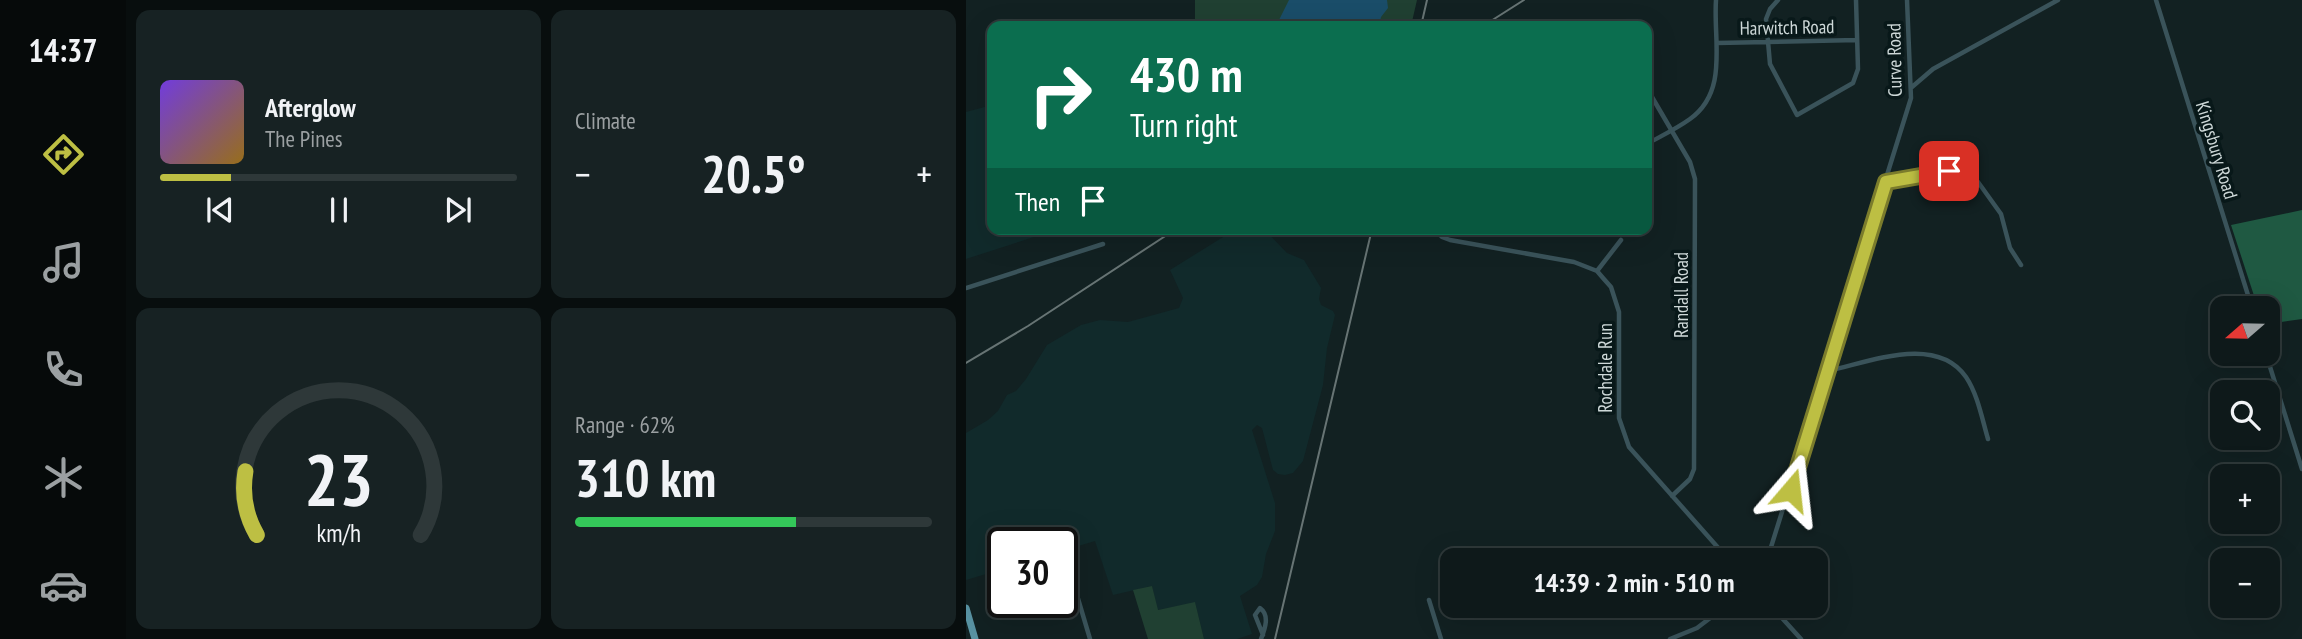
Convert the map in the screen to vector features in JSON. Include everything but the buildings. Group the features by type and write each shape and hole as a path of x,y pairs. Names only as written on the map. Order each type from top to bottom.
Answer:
{"highway":[{"path":"966,608 975,639"}],"street":[{"path":"1652,141 1696,114 1712,91 1717,73 1717,0"},
{"path":"1778,0 1766,19 1770,64 1797,115 1853,83 1858,69 1856,0"},
{"name":"Curve Road","path":"1772,548 1911,98 1907,0"},
{"path":"1911,88 1933,69 2058,0"},
{"name":"Kingsbury Road","path":"2156,0 2248,296"},
{"name":"Harwitch Road","path":"1717,43 1857,40"},
{"name":"Randall Road","path":"1652,97 1693,170 1695,207 1694,469 1690,479 1672,496"},
{"path":"1886,182 1949,171 1964,173 1978,182 2001,214 2010,248 2021,265"},
{"path":"1440,235 1450,240 1574,262 1597,271 1620,240"},
{"path":"966,288 1103,244"},
{"name":"Rochdale Run","path":"1597,271 1611,286 1619,312 1619,418 1623,434 1629,447 1718,548"},
{"path":"1828,371 1911,353 1937,356 1953,364 1966,377 1988,439"},
{"path":"2270,366 2302,469"},
{"path":"1078,599 1090,639"},
{"path":"1429,600 1441,639"},
{"path":"1260,608 1266,619 1262,637 1255,615 1260,608"},
{"path":"1670,639 1697,628 1710,618"},
{"path":"1782,618 1801,639"}],"shaded area":[{"path":"987,106 987,235 1040,235 966,259 966,112"},
{"path":"1226,235 1270,235 1287,253 1304,260 1321,288 1321,305 1335,315 1327,348 1323,385 1303,461 1293,473 1278,474 1273,470 1262,428 1257,425 1252,430 1275,503 1275,531 1266,554 1262,577 1257,585 1240,596 1252,634 1237,639 1204,639 1195,603 1157,610 1152,586 1113,595 1095,541 1078,546 1078,527 987,527 987,574 966,580 966,433 998,411 1007,395 1016,391 1026,379 1047,345 1081,325 1100,320 1128,322 1179,308 1183,298 1170,270"}],"green space":[{"path":"1195,0 1417,0 1412,21 1195,21"},
{"path":"2302,210 2302,319 2280,322 2280,296 2254,296 2231,225"},
{"path":"1152,586 1158,610 1195,602 1204,639 1148,639 1133,590"}],"water":[{"path":"1289,0 1387,0 1388,8 1380,21 1278,21"}],"railway":[{"path":"1422,21 1427,0"},
{"path":"1491,21 1524,0"},
{"path":"966,363 1028,326 1167,235"},
{"path":"1275,639 1371,235"}],"route":[{"path":"1791,490 1886,182 1949,171"}]}
